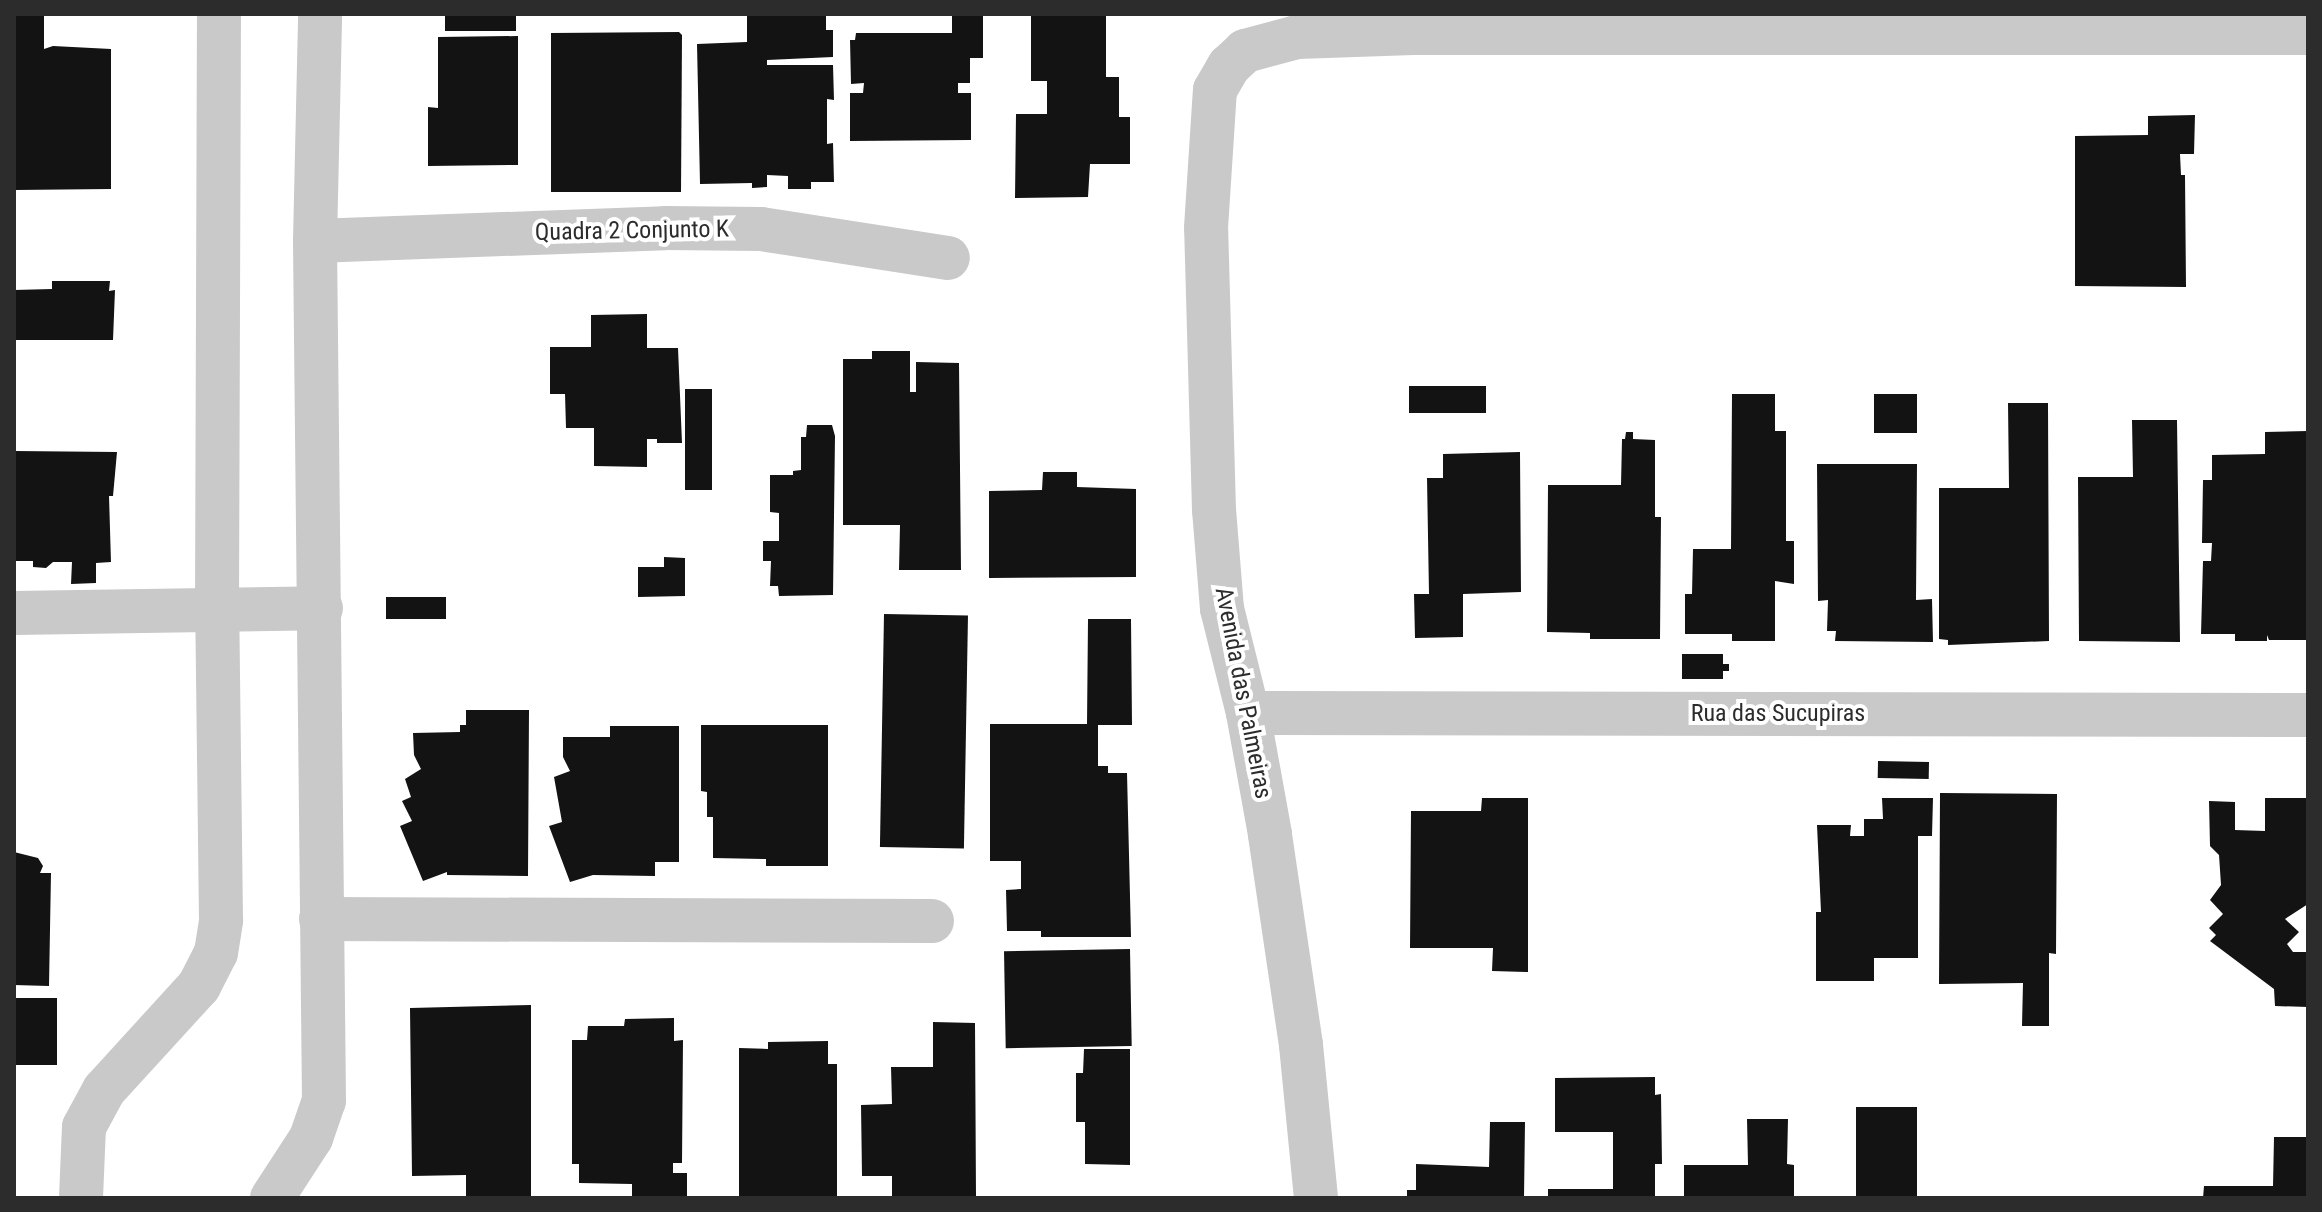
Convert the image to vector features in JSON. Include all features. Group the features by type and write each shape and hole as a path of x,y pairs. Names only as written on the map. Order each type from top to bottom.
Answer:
{"street":[{"path":"81,1198 84,1127 104,1090 199,986 216,953 221,920 217,608 219,14"},
{"path":"272,1198 311,1138 324,1101 315,241 320,14"},
{"path":"1412,24 2308,33"},
{"name":"Avenida das Palmeiras","path":"1316,1198 1299,1030 1270,834 1248,713 1222,609 1214,510 1206,228 1215,90 1229,66 1245,51 1263,44 1297,37 1412,24"},
{"name":"Quadra 2 Conjunto K","path":"315,241 665,228 761,229 948,258"},
{"path":"14,613 321,608"},
{"name":"Rua das Sucupiras","path":"1248,713 2308,715"},
{"path":"321,919 932,921"}],"building":[{"path":"14,14 44,14 44,49 53,46 111,49 111,189 14,190"},
{"path":"445,14 516,14 516,31 445,31"},
{"path":"747,14 826,14 826,30 833,30 833,57 767,60 767,65 833,65 834,100 827,99 827,144 833,143 834,182 811,182 811,189 788,189 788,176 767,175 767,187 752,188 752,183 700,184 697,44 747,42"},
{"path":"952,14 983,14 983,58 970,58 970,83 958,83 958,93 971,93 971,140 850,141 850,93 863,93 864,83 851,84 850,40 855,40 856,33 952,33"},
{"path":"1031,14 1106,14 1106,77 1119,77 1119,117 1130,117 1130,164 1090,164 1088,197 1015,198 1016,114 1047,114 1047,81 1031,81"},
{"path":"679,32 682,35 681,192 551,192 551,33"},
{"path":"518,36 518,165 428,166 428,107 438,108 438,37"},
{"path":"2195,115 2194,154 2180,154 2181,175 2185,175 2186,287 2075,286 2075,136 2148,135 2148,116"},
{"path":"52,281 110,281 109,291 115,290 113,340 14,340 14,290 52,289"},
{"path":"647,314 647,348 678,348 682,443 657,443 657,439 647,439 647,467 594,466 594,428 566,428 565,394 550,394 550,347 591,347 591,315"},
{"path":"872,351 910,351 910,392 916,392 916,362 959,363 961,570 899,570 900,525 843,525 843,359 872,359"},
{"path":"1409,386 1486,386 1486,413 1409,413"},
{"path":"685,389 712,389 712,490 685,490"},
{"path":"1732,394 1775,394 1775,431 1786,431 1786,541 1794,541 1794,584 1775,581 1775,641 1732,641 1732,634 1685,634 1685,594 1692,594 1693,549 1731,549"},
{"path":"1874,394 1917,394 1917,433 1874,433"},
{"path":"2008,403 2048,403 2049,641 1948,645 1948,640 1939,639 1939,488 2009,488"},
{"path":"2132,420 2177,420 2180,642 2079,641 2078,477 2133,477"},
{"path":"807,425 832,425 835,436 833,595 779,596 778,586 770,586 771,561 763,561 763,541 779,541 779,513 770,512 770,475 793,475 793,471 801,470 801,437 806,437"},
{"path":"2308,431 2308,640 2269,640 2267,635 2267,641 2235,641 2235,634 2201,634 2203,561 2211,561 2212,543 2202,543 2203,480 2212,480 2212,455 2265,454 2265,432"},
{"path":"1626,432 1633,432 1633,439 1655,440 1655,517 1661,517 1660,639 1590,639 1590,633 1547,632 1548,485 1621,485 1622,439 1625,439"},
{"path":"14,451 117,452 113,496 109,496 111,562 96,563 96,583 71,584 72,562 53,562 46,568 33,567 33,561 14,561"},
{"path":"1520,452 1521,592 1463,594 1463,637 1415,638 1414,594 1429,594 1427,478 1443,478 1443,454"},
{"path":"1817,464 1917,464 1916,600 1932,599 1933,642 1835,641 1836,631 1827,631 1828,600 1818,601"},
{"path":"1043,472 1077,472 1077,487 1136,489 1136,577 989,578 989,491 1042,490"},
{"path":"664,557 685,558 685,596 638,597 638,567 664,567"},
{"path":"386,597 446,597 446,619 386,619"},
{"path":"884,614 968,615 964,848 880,847"},
{"path":"1088,619 1131,619 1132,725 1098,725 1098,766 1108,766 1108,773 1127,773 1131,937 1041,937 1041,931 1007,931 1006,890 1021,889 1021,861 990,861 990,724 1087,724"},
{"path":"1682,654 1723,654 1723,664 1729,664 1729,671 1723,671 1723,679 1682,679"},
{"path":"466,710 529,710 528,876 447,875 447,872 423,881 400,826 412,821 402,801 411,797 405,779 421,769 414,755 413,733 460,732 460,725 466,725"},
{"path":"701,725 828,725 828,866 766,866 766,859 713,858 713,817 707,817 707,792 701,791"},
{"path":"610,726 679,726 679,862 655,862 655,876 593,875 570,882 549,826 562,822 554,777 570,771 563,757 563,737 610,737"},
{"path":"1878,761 1929,762 1929,779 1878,778"},
{"path":"1940,793 2057,794 2056,954 2049,953 2049,1026 2022,1026 2023,983 1939,984"},
{"path":"1482,798 1528,798 1528,972 1492,971 1493,948 1410,948 1411,811 1481,811"},
{"path":"1882,798 1933,798 1932,836 1918,836 1918,958 1874,958 1874,981 1816,981 1816,912 1821,912 1817,825 1851,825 1850,836 1864,836 1864,819 1883,819"},
{"path":"2265,798 2308,798 2308,904 2285,919 2299,932 2287,944 2293,952 2308,952 2308,1007 2275,1006 2274,989 2210,941 2216,935 2209,928 2223,914 2210,900 2221,885 2219,855 2210,846 2209,801 2235,802 2235,830 2265,831"},
{"path":"14,852 38,858 43,866 40,873 51,873 49,986 14,985"},
{"path":"1130,949 1132,1046 1006,1048 1004,951"},
{"path":"14,998 57,998 57,1065 14,1065"},
{"path":"531,1005 531,1198 466,1198 466,1175 412,1176 410,1008"},
{"path":"674,1018 674,1041 683,1040 682,1163 673,1163 673,1173 687,1173 687,1198 632,1198 632,1184 579,1183 579,1164 572,1164 572,1040 587,1040 588,1026 624,1026 625,1019"},
{"path":"933,1022 975,1023 976,1198 892,1198 892,1176 862,1176 861,1105 892,1104 891,1067 933,1067"},
{"path":"828,1041 828,1064 837,1064 837,1198 739,1198 739,1048 768,1049 768,1042"},
{"path":"1084,1049 1130,1049 1130,1165 1085,1164 1085,1122 1076,1122 1076,1073 1083,1073"},
{"path":"1655,1077 1655,1095 1661,1094 1662,1164 1655,1164 1655,1198 1548,1198 1548,1189 1613,1189 1613,1132 1555,1132 1555,1078"},
{"path":"1856,1107 1917,1107 1917,1198 1856,1198"},
{"path":"1747,1119 1788,1119 1787,1164 1794,1165 1794,1198 1684,1198 1684,1165 1748,1165"},
{"path":"1490,1122 1525,1122 1524,1198 1407,1198 1407,1190 1416,1190 1416,1164 1489,1167"},
{"path":"2274,1137 2308,1137 2308,1198 2203,1198 2204,1186 2273,1186"}]}
